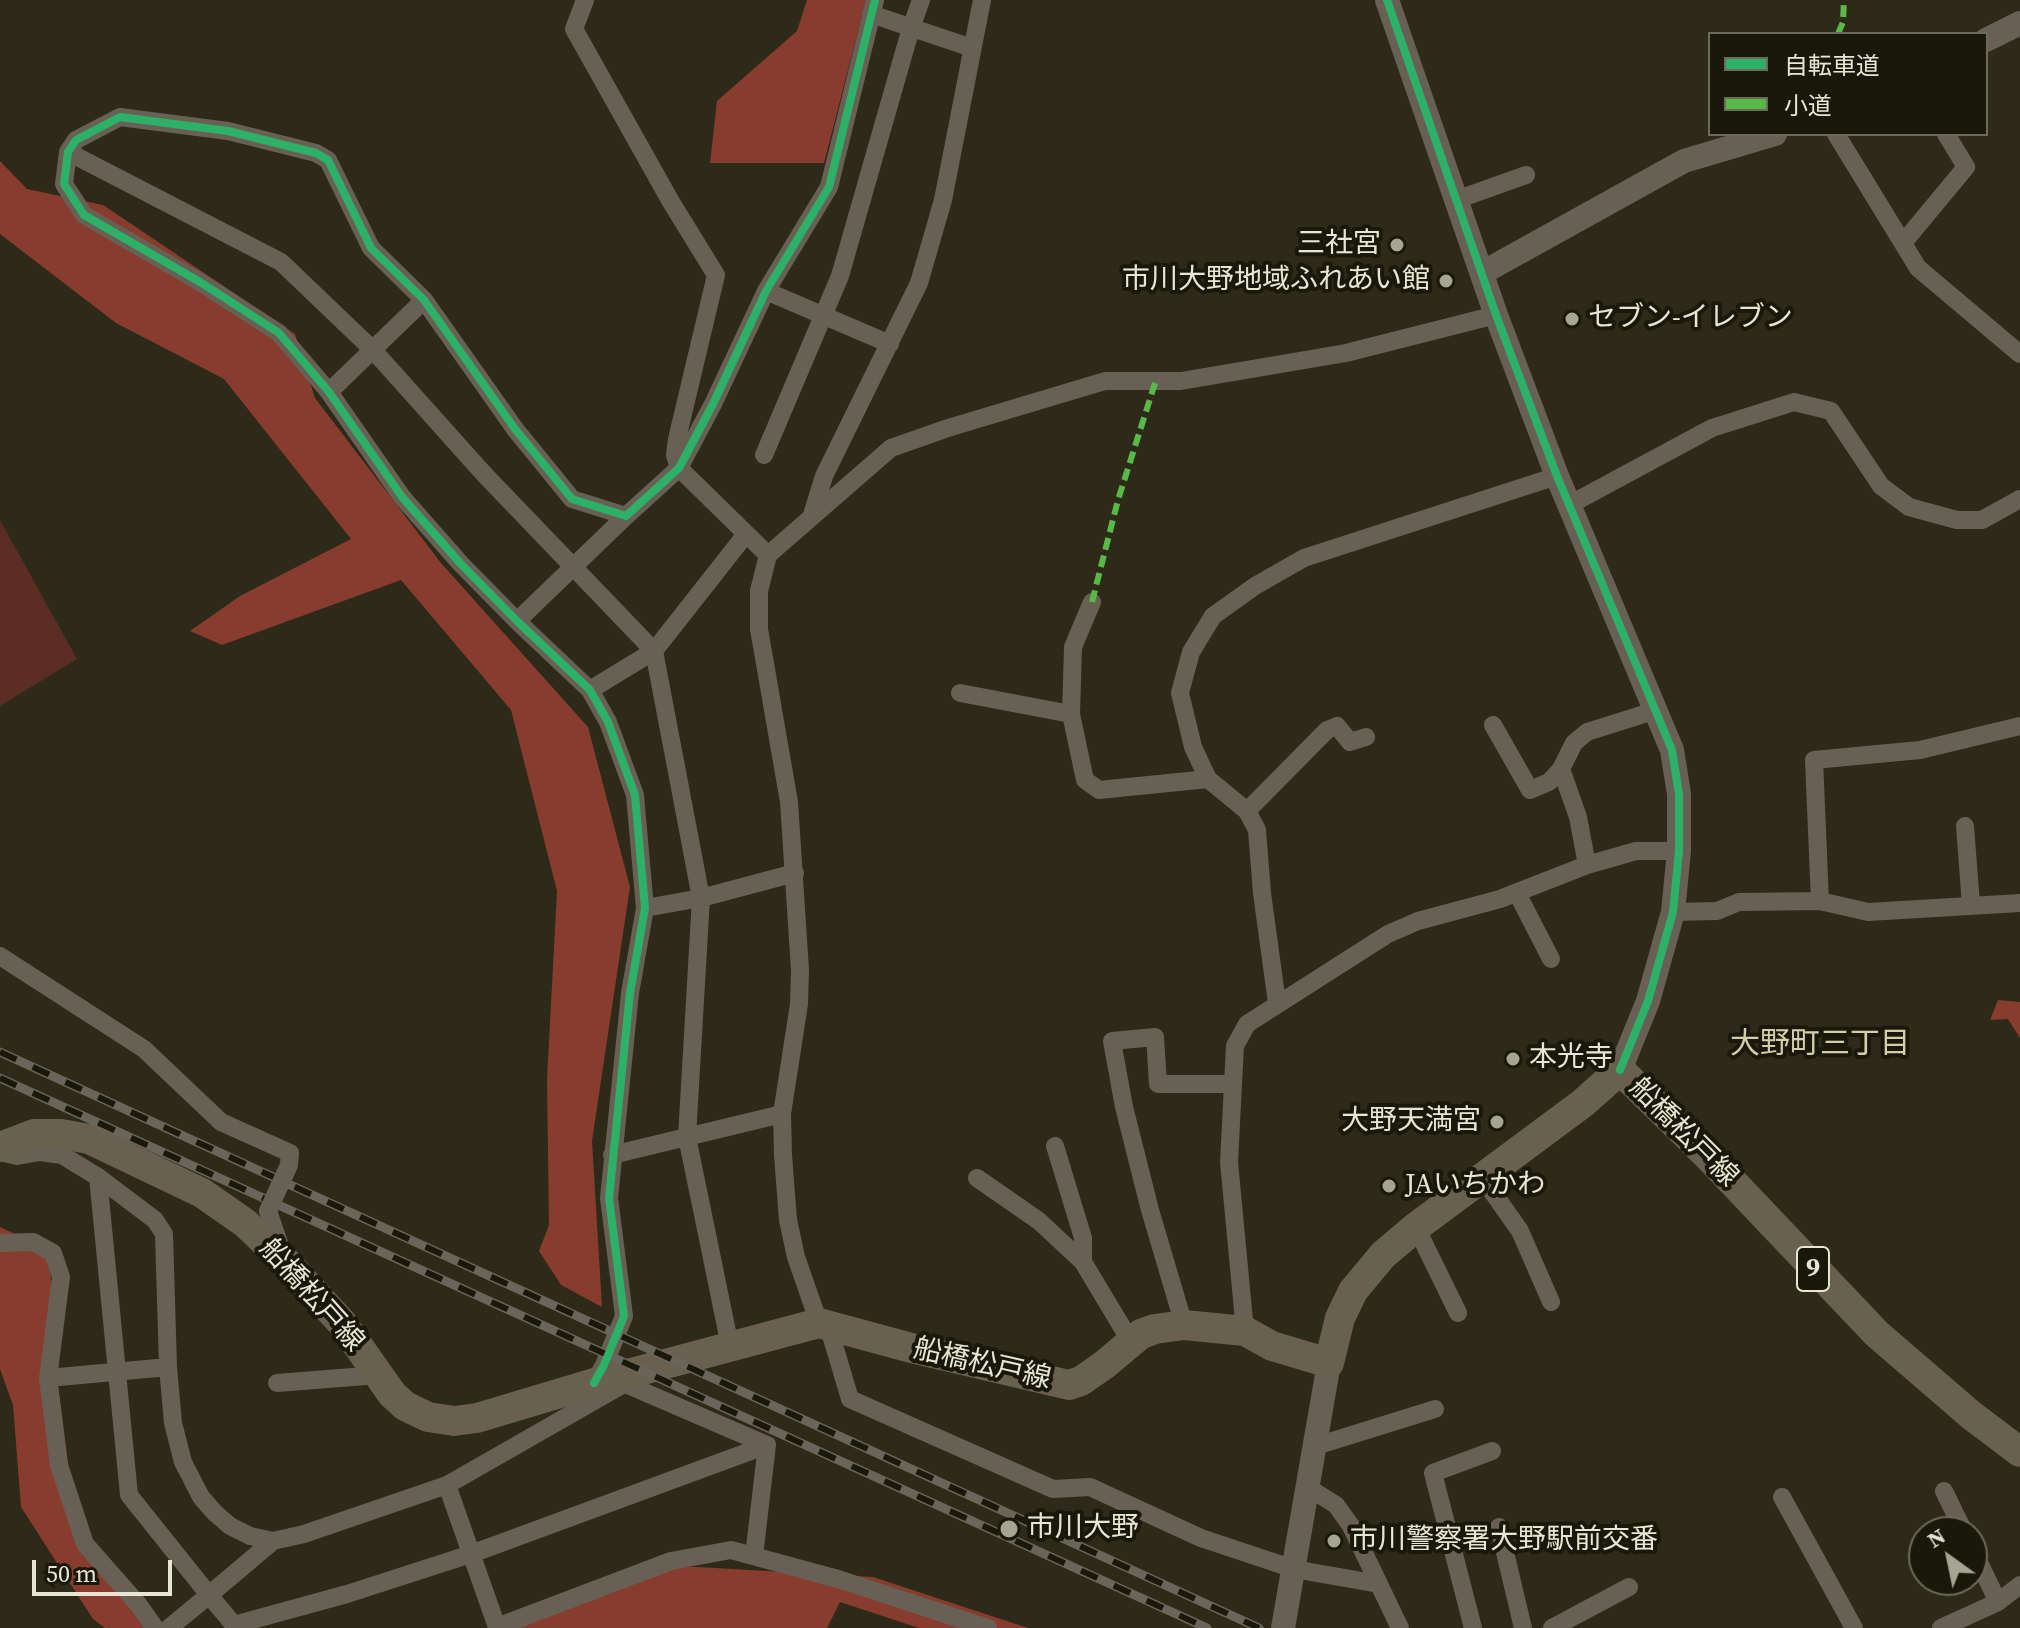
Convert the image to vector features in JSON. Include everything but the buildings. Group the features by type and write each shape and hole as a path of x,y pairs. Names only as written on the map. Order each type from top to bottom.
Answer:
{"main road":[{"name":"船橋松戸線","path":"0,1149 34,1134 61,1134 89,1139 202,1193 245,1223 286,1262 342,1323 392,1394 405,1406 428,1417 454,1421 477,1418 730,1346 824,1324 1069,1385 1081,1381 1131,1342 1155,1329 1184,1325 1245,1331 1272,1346 1329,1363 1340,1318 1367,1271 1416,1227 1583,1103 1620,1070 1706,1154 1868,1325 1971,1415 2020,1452"}],"street":[{"path":"585,0 574,29 716,275 677,439 675,455 679,468 768,555"},
{"path":"764,455 840,276 921,0"},
{"path":"812,515 824,476 919,283 943,200 982,0"},
{"path":"1387,0 1496,315 1557,476 1672,750 1679,794 1679,851 1673,912 1648,1001 1620,1070"},
{"path":"517,621 679,468 766,291 829,187 873,7 911,28 972,48"},
{"path":"1988,39 2020,23"},
{"path":"0,1149 17,1156 40,1152 62,1155 98,1177 155,1220 164,1234 168,1367 173,1423 183,1462 201,1497 230,1526 250,1536 273,1541 304,1534 447,1485 611,1382 624,1316 609,1198 612,1155 630,993 645,908 635,795 608,722 590,690 460,563 402,497 329,392 279,333 200,282 84,215 64,184 68,152 76,140 120,117 228,131 316,153 328,160 371,248 424,300 515,429 572,499 626,516"},
{"path":"1482,273 1684,161 1768,136"},
{"path":"1837,136 1918,268 2020,354"},
{"path":"1903,243 1966,167 1947,136"},
{"path":"68,152 281,262 373,350 484,474 654,651 701,898 687,1137 730,1346"},
{"path":"1456,200 1526,175"},
{"path":"766,291 890,344"},
{"path":"329,392 424,300"},
{"path":"1379,1584 1294,1569 1201,1538 1090,1487 1053,1489 850,1399 796,1257 788,1220 782,1114 799,1004 795,873 789,802 759,629 759,591 768,555 891,448 1105,381 1181,381 1346,353 1496,315"},
{"path":"1569,505 1712,428 1794,402 1831,411 1881,486 1909,507 1957,520 1982,520 2020,499"},
{"path":"1277,1003 1257,830 1247,811 1208,779 1193,747 1180,693 1191,652 1213,616 1255,586 1304,558 1557,476"},
{"path":"590,690 654,651 746,534"},
{"path":"1092,602 1073,647 1071,714 1085,780 1099,790 1208,779"},
{"path":"960,693 1071,714"},
{"path":"1493,725 1530,790 1549,782 1561,769 1574,743 1587,732 1657,710"},
{"path":"1247,811 1327,730 1337,726 1350,742 1366,737"},
{"path":"1820,901 1814,760 1920,750 2020,726"},
{"path":"1561,769 1578,817 1587,865"},
{"path":"1965,826 1971,905"},
{"path":"1245,1331 1229,1162 1235,1046 1247,1024 1388,934 1418,921 1517,893 1587,865 1636,851 1679,851"},
{"path":"645,908 701,898 795,873"},
{"path":"1517,893 1551,959"},
{"path":"1673,912 1717,911 1739,902 1820,901 1868,912 2020,903"},
{"path":"0,956 144,1049 221,1122 290,1153 289,1165 268,1211 286,1262"},
{"path":"1184,1325 1150,1210 1124,1107 1112,1041 1155,1037 1158,1084 1233,1084"},
{"path":"612,1155 782,1114"},
{"path":"1055,1146 1083,1238 1083,1262"},
{"path":"98,1177 129,1495 234,1625 347,1594 471,1554 767,1445"},
{"path":"1482,1177 1520,1231 1551,1302"},
{"path":"977,1178 1039,1221 1083,1262 1131,1342"},
{"path":"1416,1227 1458,1313"},
{"path":"0,1243 33,1242 53,1253 61,1277 48,1378 59,1465 85,1544 155,1628"},
{"path":"1283,1628 1329,1363"},
{"path":"48,1378 168,1367"},
{"path":"277,1383 378,1375"},
{"path":"611,1382 767,1445"},
{"path":"1316,1446 1435,1409"},
{"path":"754,1556 767,1445"},
{"path":"1473,1628 1433,1473 1492,1451"},
{"path":"447,1485 496,1627 671,1561 731,1550 838,1579 988,1628"},
{"path":"1309,1488 1336,1505 1351,1526 1400,1628"},
{"path":"1944,1491 1956,1516"},
{"path":"1782,1497 1854,1628"},
{"path":"1499,1527 1523,1628"},
{"path":"169,1628 273,1541"},
{"path":"1988,1581 1998,1602"},
{"path":"1941,1628 1998,1602 2020,1585"},
{"path":"1552,1628 1629,1587"}],"shaded area":[{"path":"807,0 866,0 824,163 710,163 717,101 797,31"},
{"path":"0,161 27,189 103,205 295,334 315,398 441,563 588,727 630,887 592,1141 602,1307 561,1285 539,1251 549,1225 547,1079 557,891 511,710 401,580 222,645 190,631 240,596 351,539 224,379 116,323 0,234"},
{"path":"0,520 77,659 0,706"},
{"path":"1998,1000 2020,1002 2020,1038 2008,1019 1990,1020"},
{"path":"0,1227 49,1250 57,1376 76,1528 150,1628 105,1628 93,1619 21,1507 13,1405 0,1369"},
{"path":"680,1566 873,1577 1028,1628 919,1628 840,1602 827,1628 506,1628"}],"railway":[{"path":"0,1052 1259,1628"},
{"path":"0,1078 1207,1628"}],"marked path":[{"path":"1839,32 1843,22 1844,0"},
{"path":"1092,602 1118,500 1156,380"}],"cycle path":[{"path":"594,1383 624,1316 609,1198 630,993 645,908 635,795 608,722 590,690 460,563 402,497 329,392 279,333 200,282 84,215 64,184 68,152 76,140 120,117 228,131 316,153 328,160 371,248 424,300 515,429 572,499 626,516 679,468 766,291 829,187 875,0"},
{"path":"1387,0 1496,315 1557,476 1672,750 1679,794 1679,851 1673,912 1648,1001 1620,1070"}],"place":[{"name":"三社宮","path":"1397,245"},
{"name":"市川大野地域ふれあい館","path":"1446,281"},
{"name":"セブン-イレブン","path":"1572,319"},
{"name":"本光寺","path":"1513,1059"},
{"name":"大野天満宮","path":"1497,1122"},
{"name":"JAいちかわ","path":"1389,1186"},
{"name":"市川大野","path":"1009,1529"},
{"name":"市川警察署大野駅前交番","path":"1334,1541"}],"district":[{"name":"大野町三丁目","path":"1820,1045"}]}
